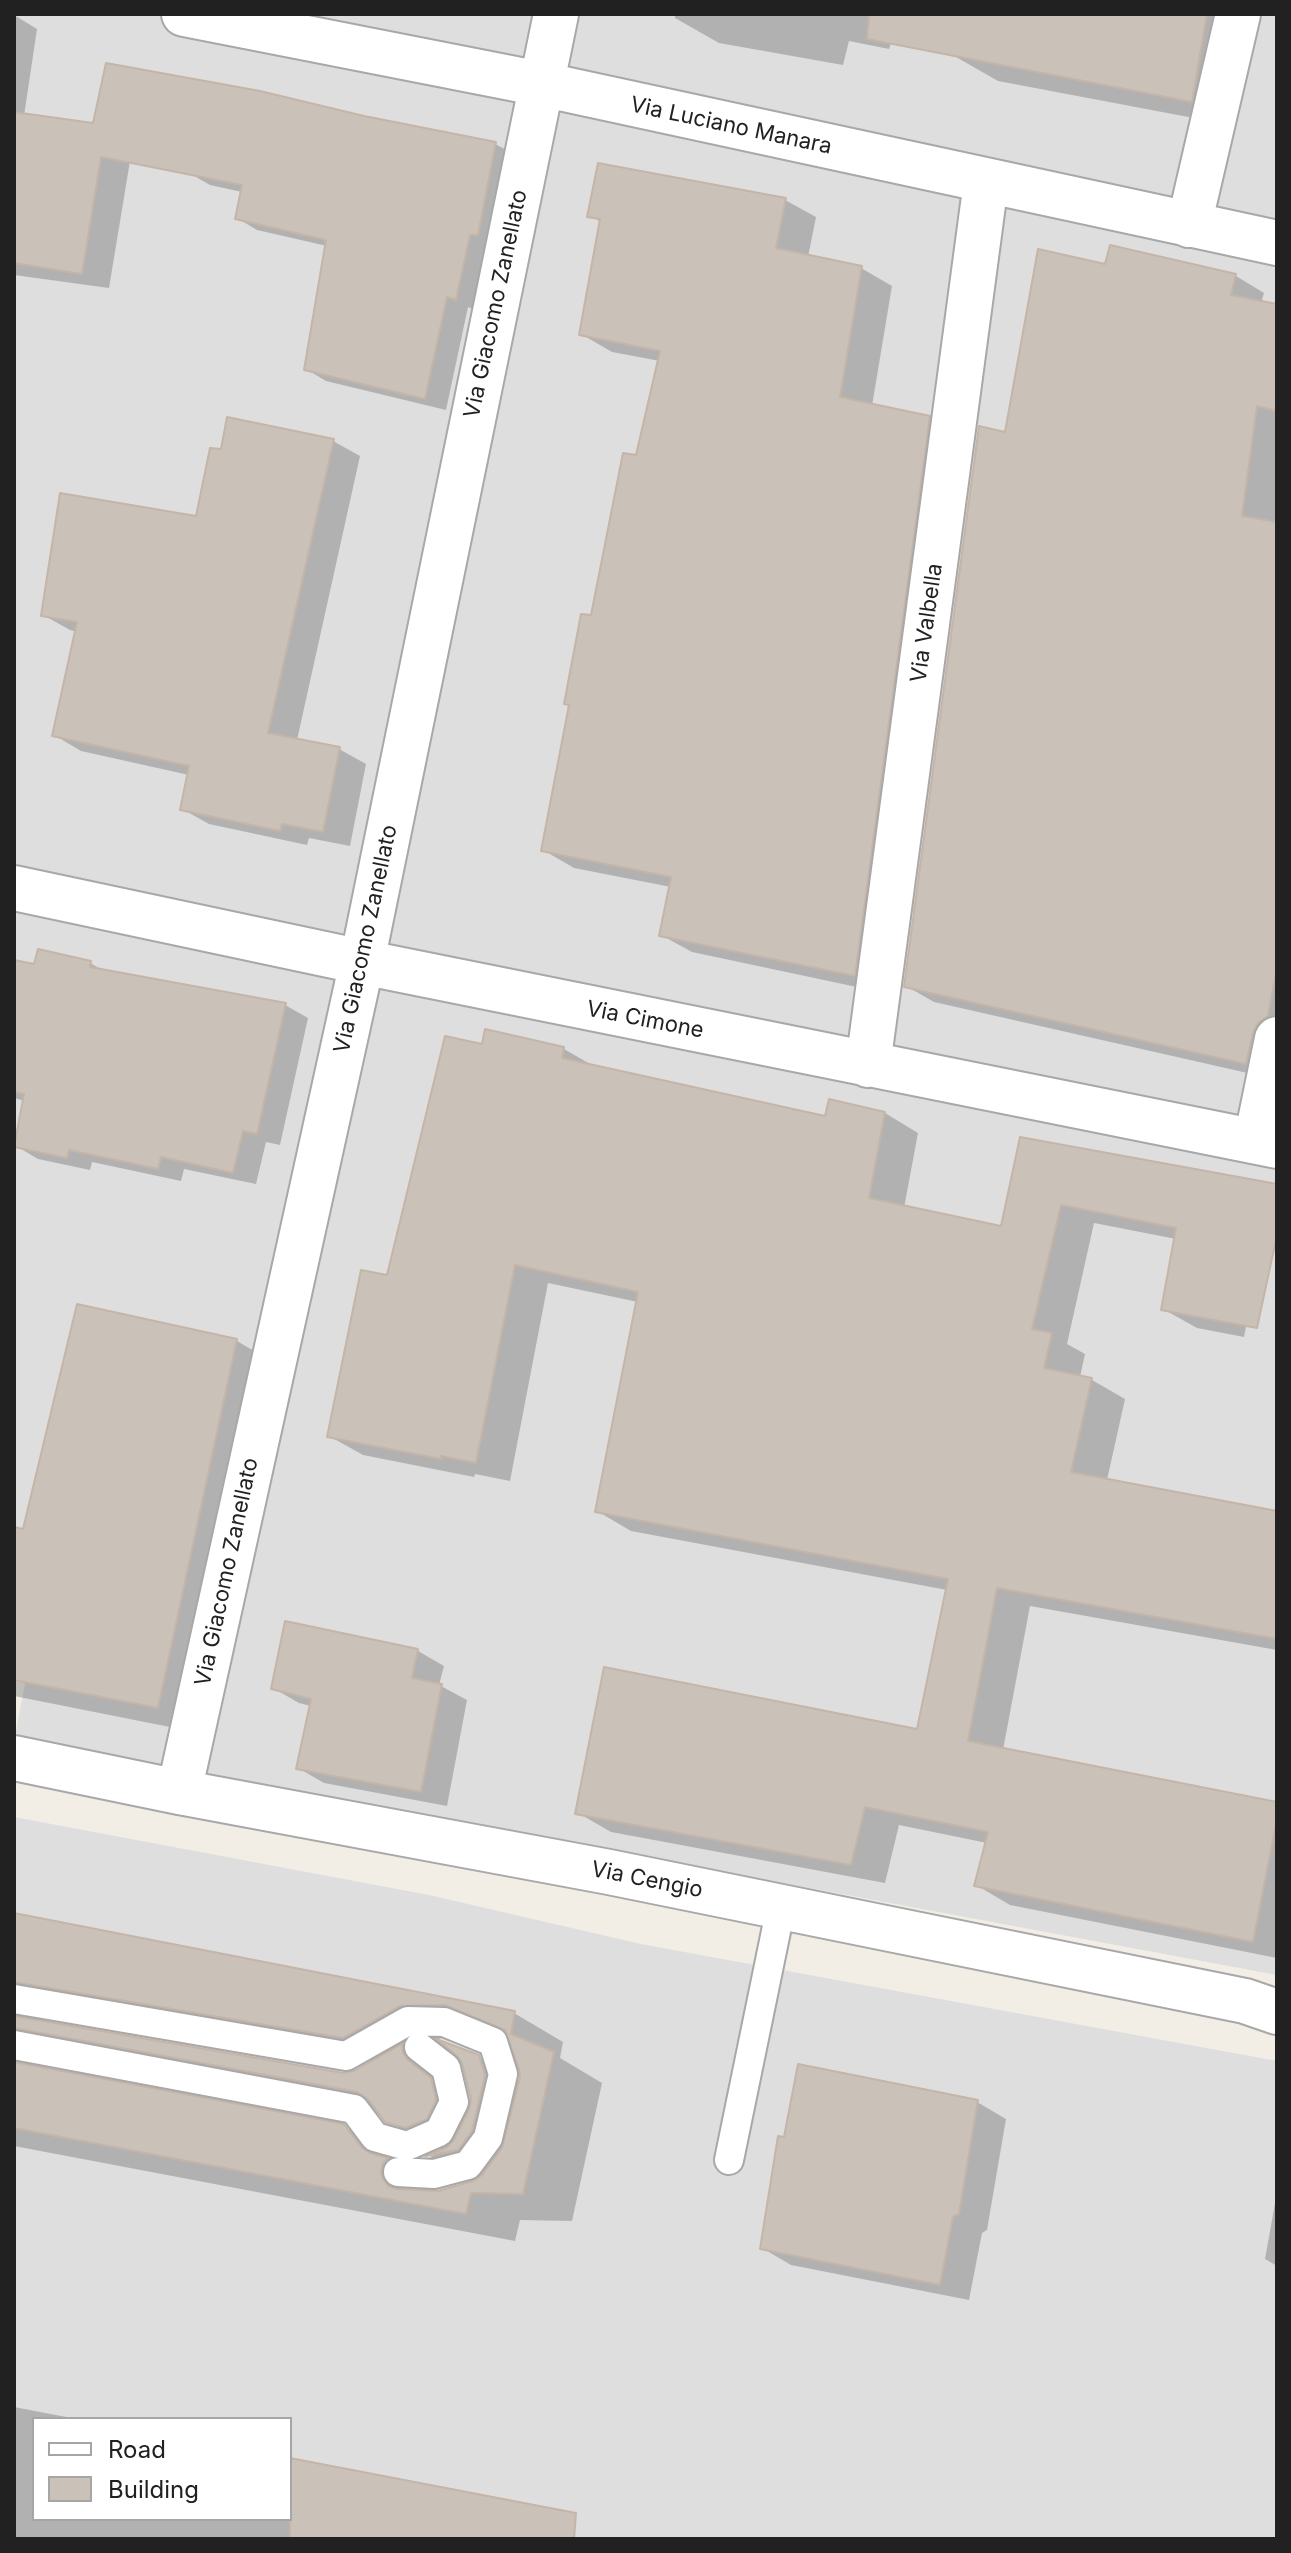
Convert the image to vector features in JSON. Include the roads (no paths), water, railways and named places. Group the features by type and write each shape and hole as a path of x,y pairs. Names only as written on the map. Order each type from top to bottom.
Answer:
{"street":[{"name":"Via Luciano Manara","path":"184,14 541,84 1277,243"},
{"name":"Via Giacomo Zanellato","path":"179,1792 362,962 556,14"},
{"path":"1189,225 1238,14"},
{"name":"Via Valbella","path":"868,1065 986,182"},
{"name":"Via Cimone","path":"14,888 868,1065 1267,1143"},
{"path":"1267,1143 1277,1039"},
{"name":"Via Cengio","path":"14,1758 609,1872 1245,2001 1277,2012"}],"lane":[{"path":"729,2160 781,1907"},
{"path":"14,1999 346,2056 408,2021 444,2022 493,2042 503,2074 488,2138 468,2165 434,2174 398,2172"},
{"path":"14,2045 354,2109 375,2137 407,2146 439,2132 454,2102 446,2068 419,2047"}]}
